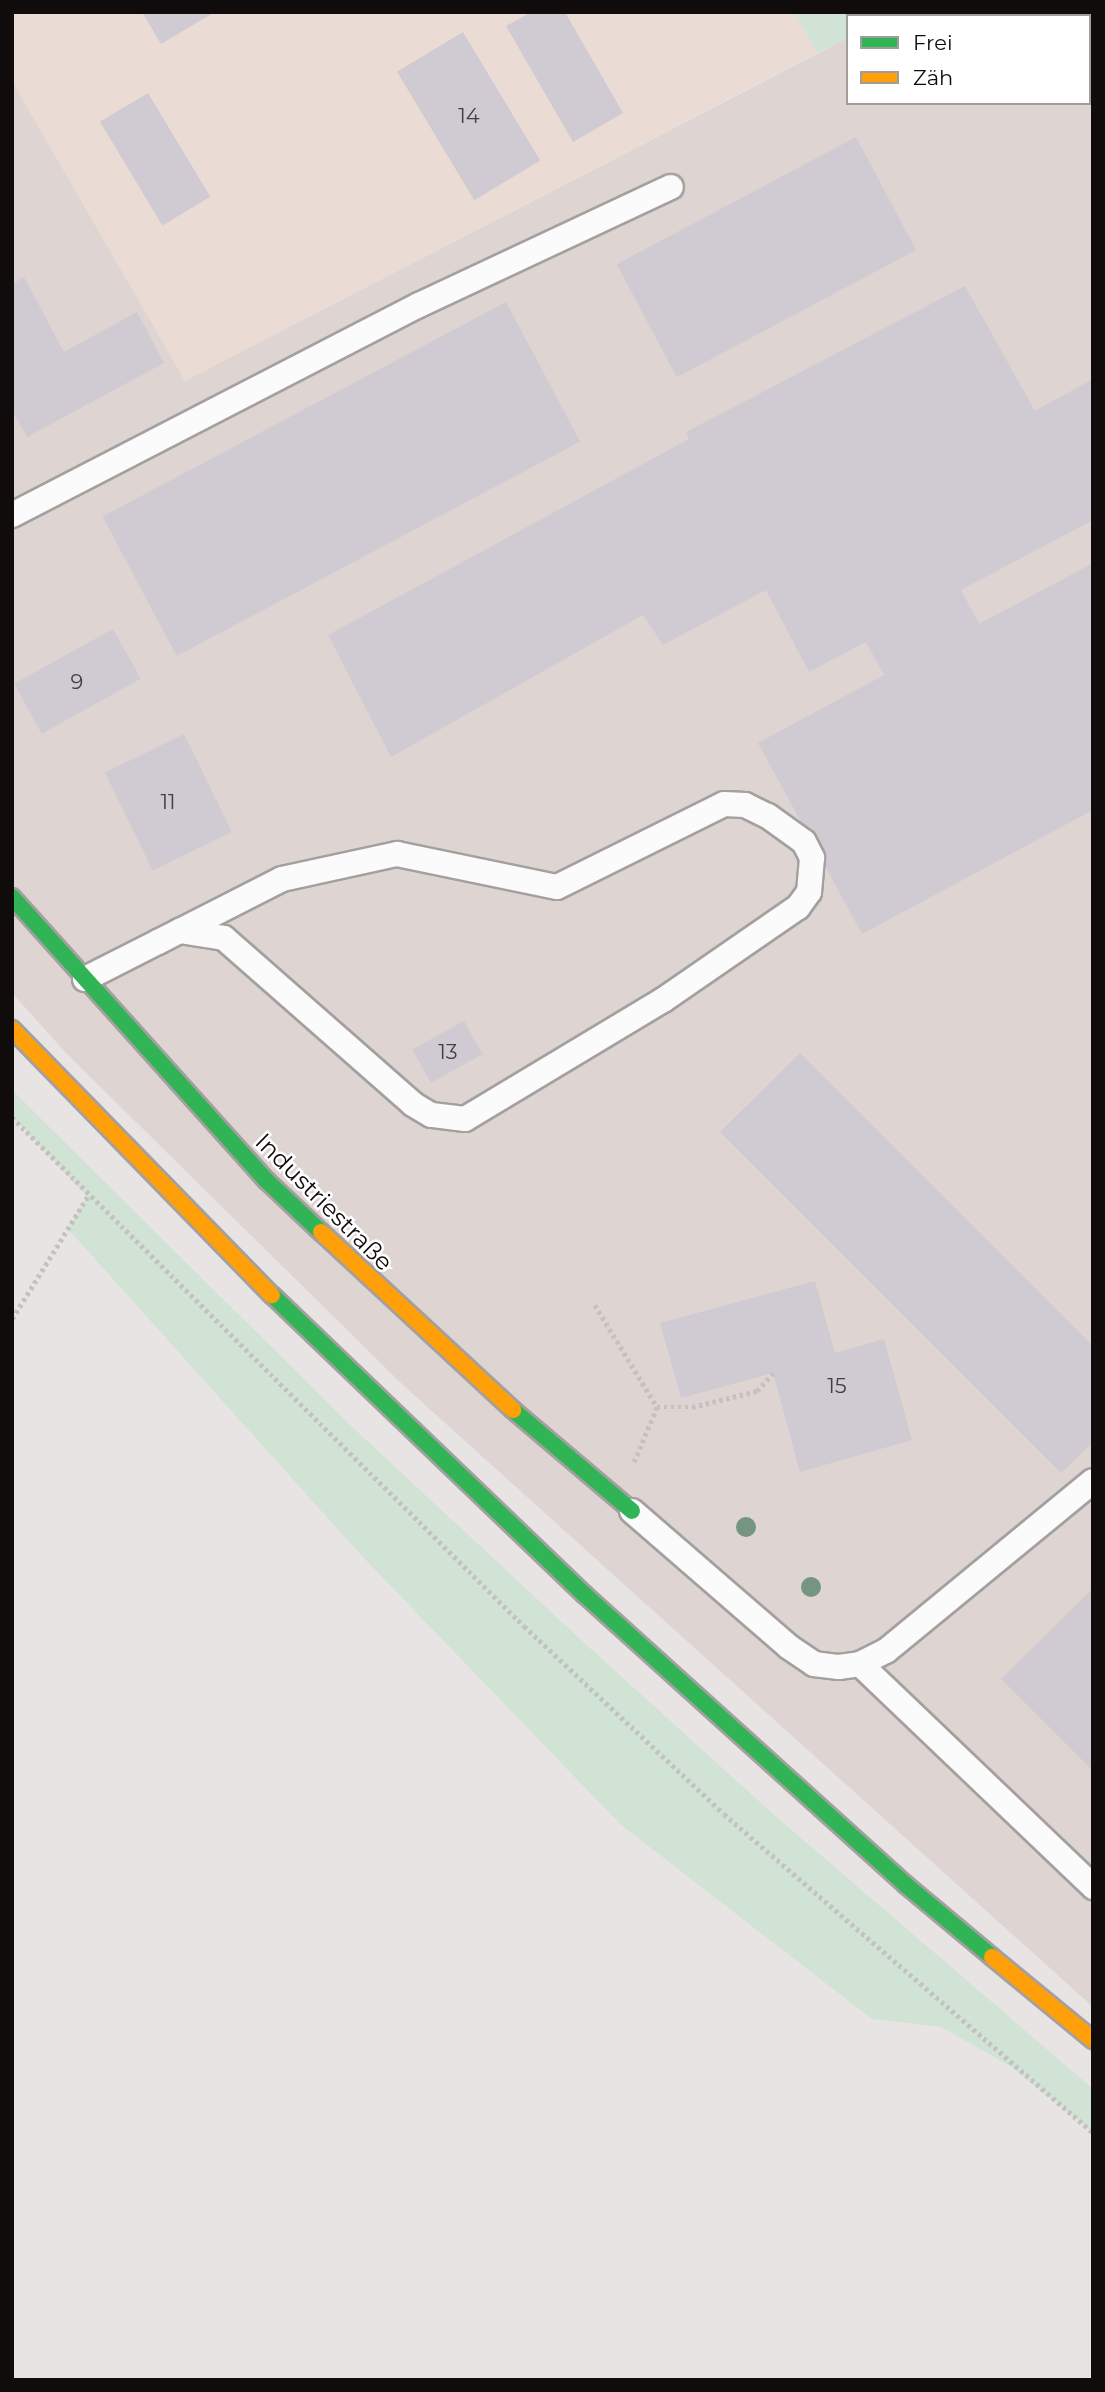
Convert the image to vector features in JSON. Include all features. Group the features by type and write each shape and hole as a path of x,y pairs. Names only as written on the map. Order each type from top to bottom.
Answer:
{"main road":[{"name":"Industriestraße","path":"12,897 286,1199 475,1378 626,1504"},
{"path":"12,1029 312,1336 585,1595 906,1885 1093,2040"}],"lane":[{"path":"12,515 419,305 671,187"},
{"path":"85,979 180,930 282,879 397,854 557,887 724,804 745,805 768,816 804,842 813,858 809,892 798,907 663,1000 465,1119 431,1115 413,1104 223,938 180,930"},
{"path":"626,1504 814,1664 860,1664 886,1651 1093,1481"},
{"path":"860,1664 1093,1887"}],"path":[{"path":"12,1117 88,1196 724,1814 1093,2133"},
{"path":"12,1320 88,1196"},
{"path":"595,1305 657,1407 626,1504"},
{"path":"657,1407 692,1407 757,1391 773,1373"}],"shaded area":[{"path":"12,12 794,12 817,53 185,381 12,81"},
{"path":"900,12 1083,12 1083,14"},
{"path":"1091,25 1093,28 1093,2007 404,1386 67,1054 12,993 12,81 185,381 846,39 846,105 1091,105"}],"green space":[{"path":"794,12 900,12 846,14 846,39 817,53"},
{"path":"12,1090 349,1424 580,1639 773,1814 1093,2089 1093,2133 1012,2067 941,2027 872,2019 620,1824 361,1555 68,1229 87,1196 12,1117"}],"building":[{"path":"142,12 215,12 161,44"},
{"path":"531,12 565,12 623,113 573,142 506,26"},
{"path":"463,32 540,161 474,200 397,72"},
{"path":"148,93 210,197 162,226 100,122"},
{"path":"856,137 916,250 677,377 617,264"},
{"path":"24,277 64,352 137,312 164,363 27,437 12,410 12,284"},
{"path":"965,286 1035,411 1093,379 1093,520 961,590 979,624 1093,563 1093,810 862,934 758,743 884,675 866,642 809,672 766,590 663,645 643,615 391,757 328,635 689,439 686,432"},
{"path":"506,302 580,442 177,656 102,517"},
{"path":"113,629 141,679 42,734 14,684"},
{"path":"184,734 232,832 153,871 105,773"},
{"path":"464,1021 482,1054 431,1083 412,1050"},
{"path":"800,1053 1093,1346 1093,1442 1061,1473 720,1132"},
{"path":"815,1281 835,1353 884,1339 912,1440 800,1472 773,1373 681,1398 660,1323"},
{"path":"1093,1588 1093,1771 1001,1679"}],"traffic: fast":[{"path":"12,897 267,1181 321,1232"},
{"path":"272,1295 585,1595 906,1885 992,1957"},
{"path":"513,1410 632,1511"}],"traffic: slow":[{"path":"12,1029 272,1295"},
{"path":"321,1232 513,1410"},
{"path":"992,1957 1093,2040"}]}
